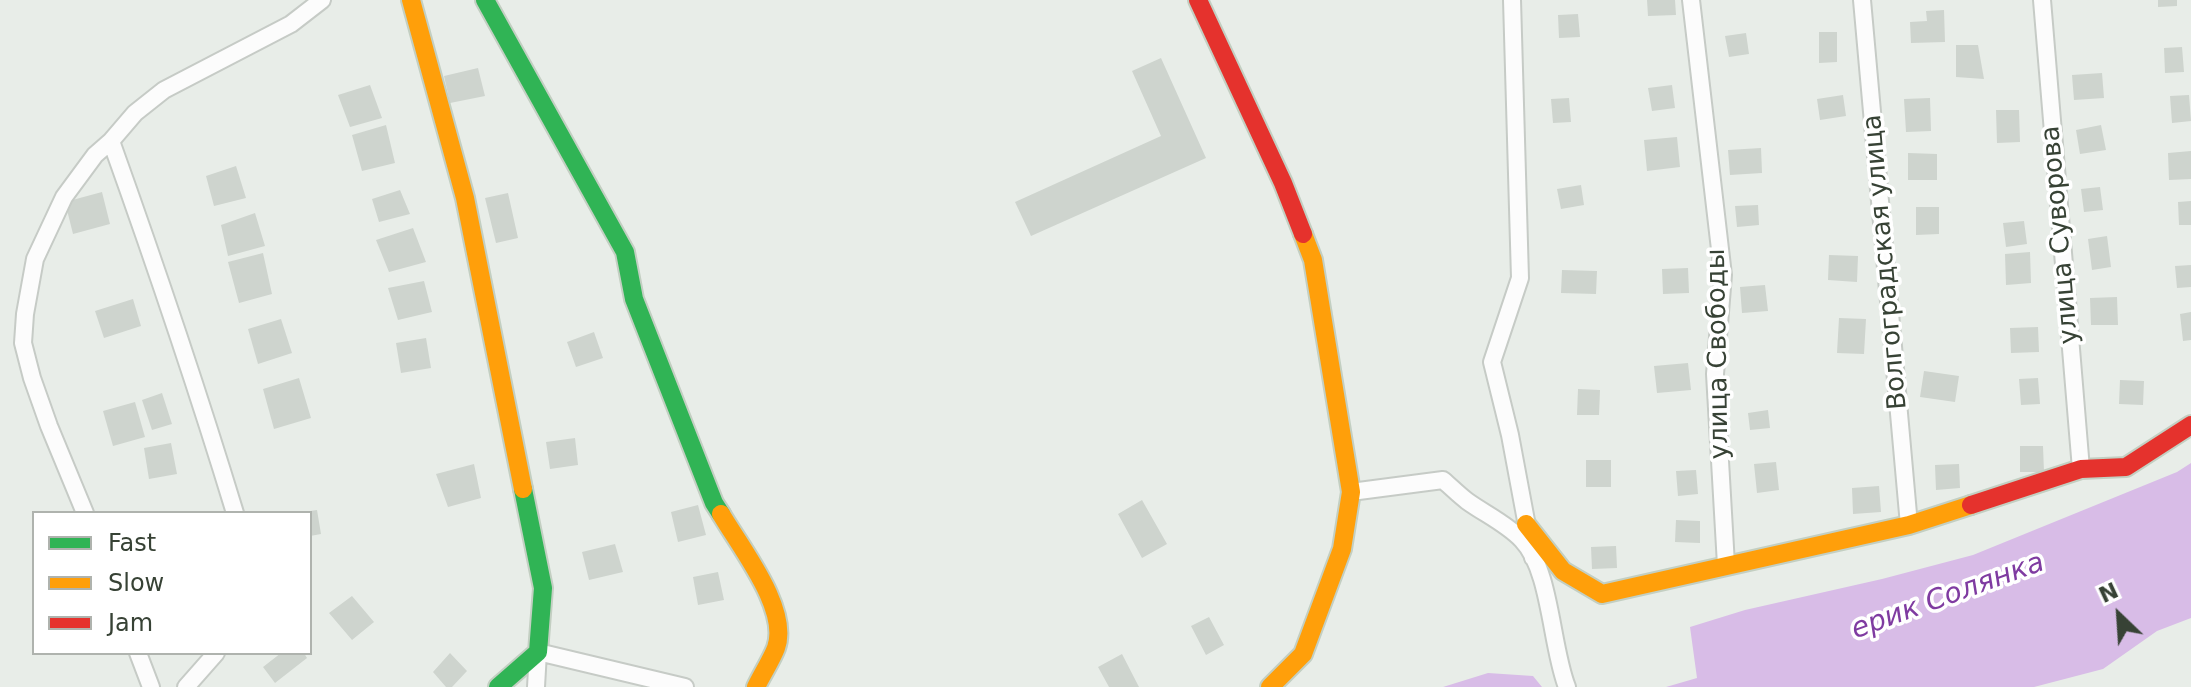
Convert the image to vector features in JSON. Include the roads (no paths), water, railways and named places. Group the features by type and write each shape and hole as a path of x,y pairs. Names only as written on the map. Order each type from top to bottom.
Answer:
{"street":[{"path":"84,511 49,426 23,343 35,259 64,197 95,155 135,113 164,90 291,24 322,0"},
{"path":"411,0 465,198 543,588 536,687"},
{"path":"485,0 625,252 634,299 714,503 772,599 778,621 777,646 756,687"},
{"path":"1198,0 1283,183 1313,260 1351,492 1342,549 1303,654 1270,687"},
{"path":"1512,0 1520,278 1492,362 1510,435 1533,558"},
{"name":"улица Свободы","path":"1691,0 1723,275 1715,374 1726,565"},
{"name":"Волгоградская улица","path":"1862,0 1909,525"},
{"name":"улица Суворова","path":"2042,0 2081,469"},
{"path":"111,141 207,420 234,511"},
{"path":"1526,524 1563,571 1602,594 1909,525 2081,469 2126,467 2191,425"},
{"path":"1351,492 1443,480 1465,500 1494,517 1524,541 1538,568 1560,670 1567,687"},
{"path":"498,687 538,652"},
{"path":"538,652 685,687"},
{"path":"139,655 151,687"},
{"path":"186,687 214,655"}],"water":[{"name":"ерик Солянка","path":"2191,463 2191,618 2157,631 2103,669 2034,687 1666,687 1697,678 1690,627 1745,610 1973,555 2177,472"},
{"path":"1488,673 1533,676 1542,687 1443,687"}]}
